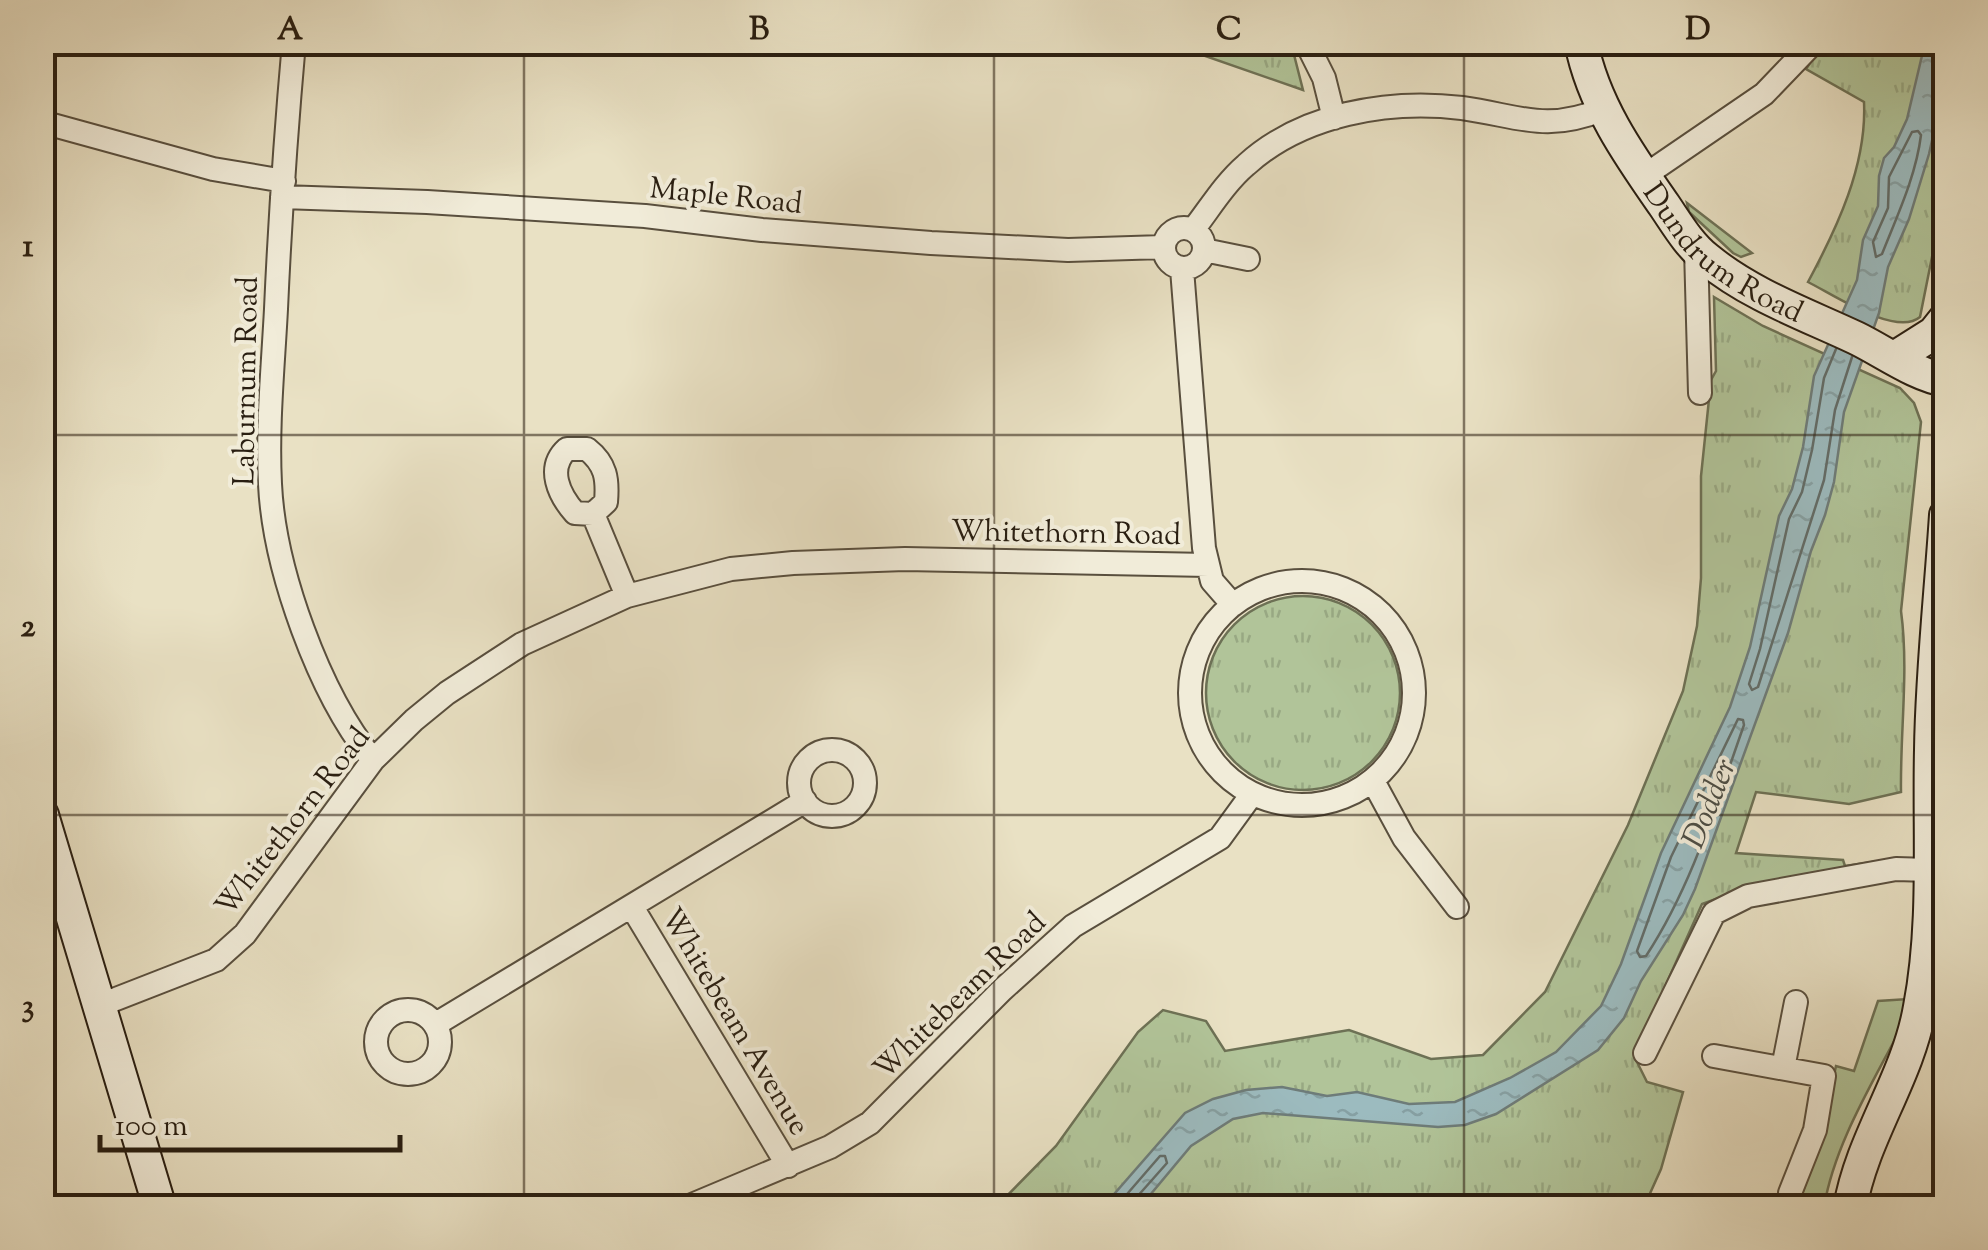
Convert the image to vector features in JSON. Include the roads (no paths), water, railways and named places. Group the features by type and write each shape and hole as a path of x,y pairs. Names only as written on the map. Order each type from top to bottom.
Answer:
{"main road":[{"name":"Dundrum Road","path":"1581,42 1604,109 1644,176 1696,249 1745,285 1896,357 1931,378 1946,380"},
{"path":"1896,357 1934,333 1946,318"},
{"path":"1850,1208 1863,1164 1916,1030 1922,1003 1930,748 1946,515"},
{"path":"42,816 160,1208"}],"street":[{"name":"Laburnum Road","path":"294,42 270,415 270,488 284,562 314,659 340,712 373,760"},
{"path":"1306,42 1324,78 1334,118"},
{"path":"1644,176 1764,94 1814,42"},
{"path":"1248,260 1198,240 1174,230 1163,247 1171,264 1182,268 1199,262 1198,240 1230,181 1280,138 1334,118 1397,107 1461,108 1510,120 1545,122 1579,118 1604,109"},
{"name":"Maple Road","path":"42,122 283,189 645,216 921,243 1068,250 1163,247"},
{"path":"1696,249 1700,393"},
{"path":"1182,268 1204,548 1212,581 1232,605"},
{"path":"593,514 627,596"},
{"name":"Whitethorn Road","path":"98,1006 216,960 236,942 373,760 442,696 522,644 627,596 731,569 794,562 905,559 1208,564"},
{"path":"1298,581 1333,585 1365,600 1390,623 1408,654 1415,688 1414,706 1411,723 1396,755 1373,781 1345,797 1314,805 1282,804 1252,794 1228,778 1209,757 1196,732 1190,705 1191,676 1198,649 1232,605 1263,588 1298,581"},
{"path":"1373,781 1404,838 1457,907"},
{"name":"Whitebeam Road","path":"685,1208 788,1166 870,1123 1002,990 1068,930 1220,838 1230,830 1252,794"},
{"name":"Whitebeam Avenue","path":"436,1024 805,801"},
{"path":"1645,1053 1714,912 1748,896 1896,869 1929,870"},
{"name":"Whitebeam Avenue","path":"632,907 788,1166"},
{"path":"1783,1068 1796,1002"},
{"path":"1714,1056 1824,1076 1815,1130 1790,1193 1792,1208"}],"water":[{"name":"Dodder","path":"1925,43 1945,43 1945,83 1929,154 1909,219 1888,267 1879,313 1844,412 1825,515 1788,633 1695,889 1624,1018 1598,1050 1496,1114 1465,1125 1438,1127 1263,1113 1233,1119 1191,1146 1140,1207 1102,1208 1185,1113 1213,1099 1246,1090 1282,1087 1327,1096 1357,1092 1409,1104 1455,1102 1556,1052 1601,1006 1621,964 1661,853 1730,707 1750,647 1779,516 1792,489 1803,447 1814,376 1857,280 1863,240 1878,206 1884,158 1894,147 1907,119"}]}
